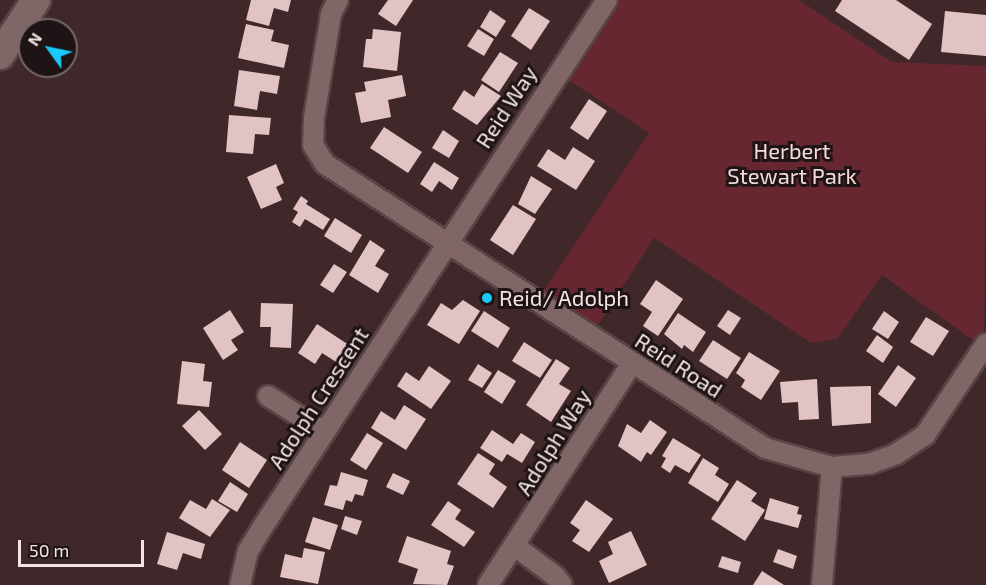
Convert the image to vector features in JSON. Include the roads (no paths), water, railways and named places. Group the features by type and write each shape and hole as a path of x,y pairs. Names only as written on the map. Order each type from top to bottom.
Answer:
{"main road":[{"path":"0,55 36,0"}],"street":[{"name":"Reid Road","path":"338,0 331,14 314,118 313,145 325,164 765,448 832,467 869,464 896,454 925,435 986,345"},
{"name":"Reid Way","path":"447,241 607,0"},
{"name":"Adolph Crescent","path":"240,585 248,551 447,241"},
{"name":"Adolph Way","path":"488,585 632,363"},
{"path":"268,396 324,432"},
{"path":"822,585 832,467"},
{"path":"515,546 555,576 562,585"}],"place":[{"name":"Reid/ Adolph","path":"487,298"}],"park label":[{"name":"Herbert Stewart Park","path":"792,162"}]}
